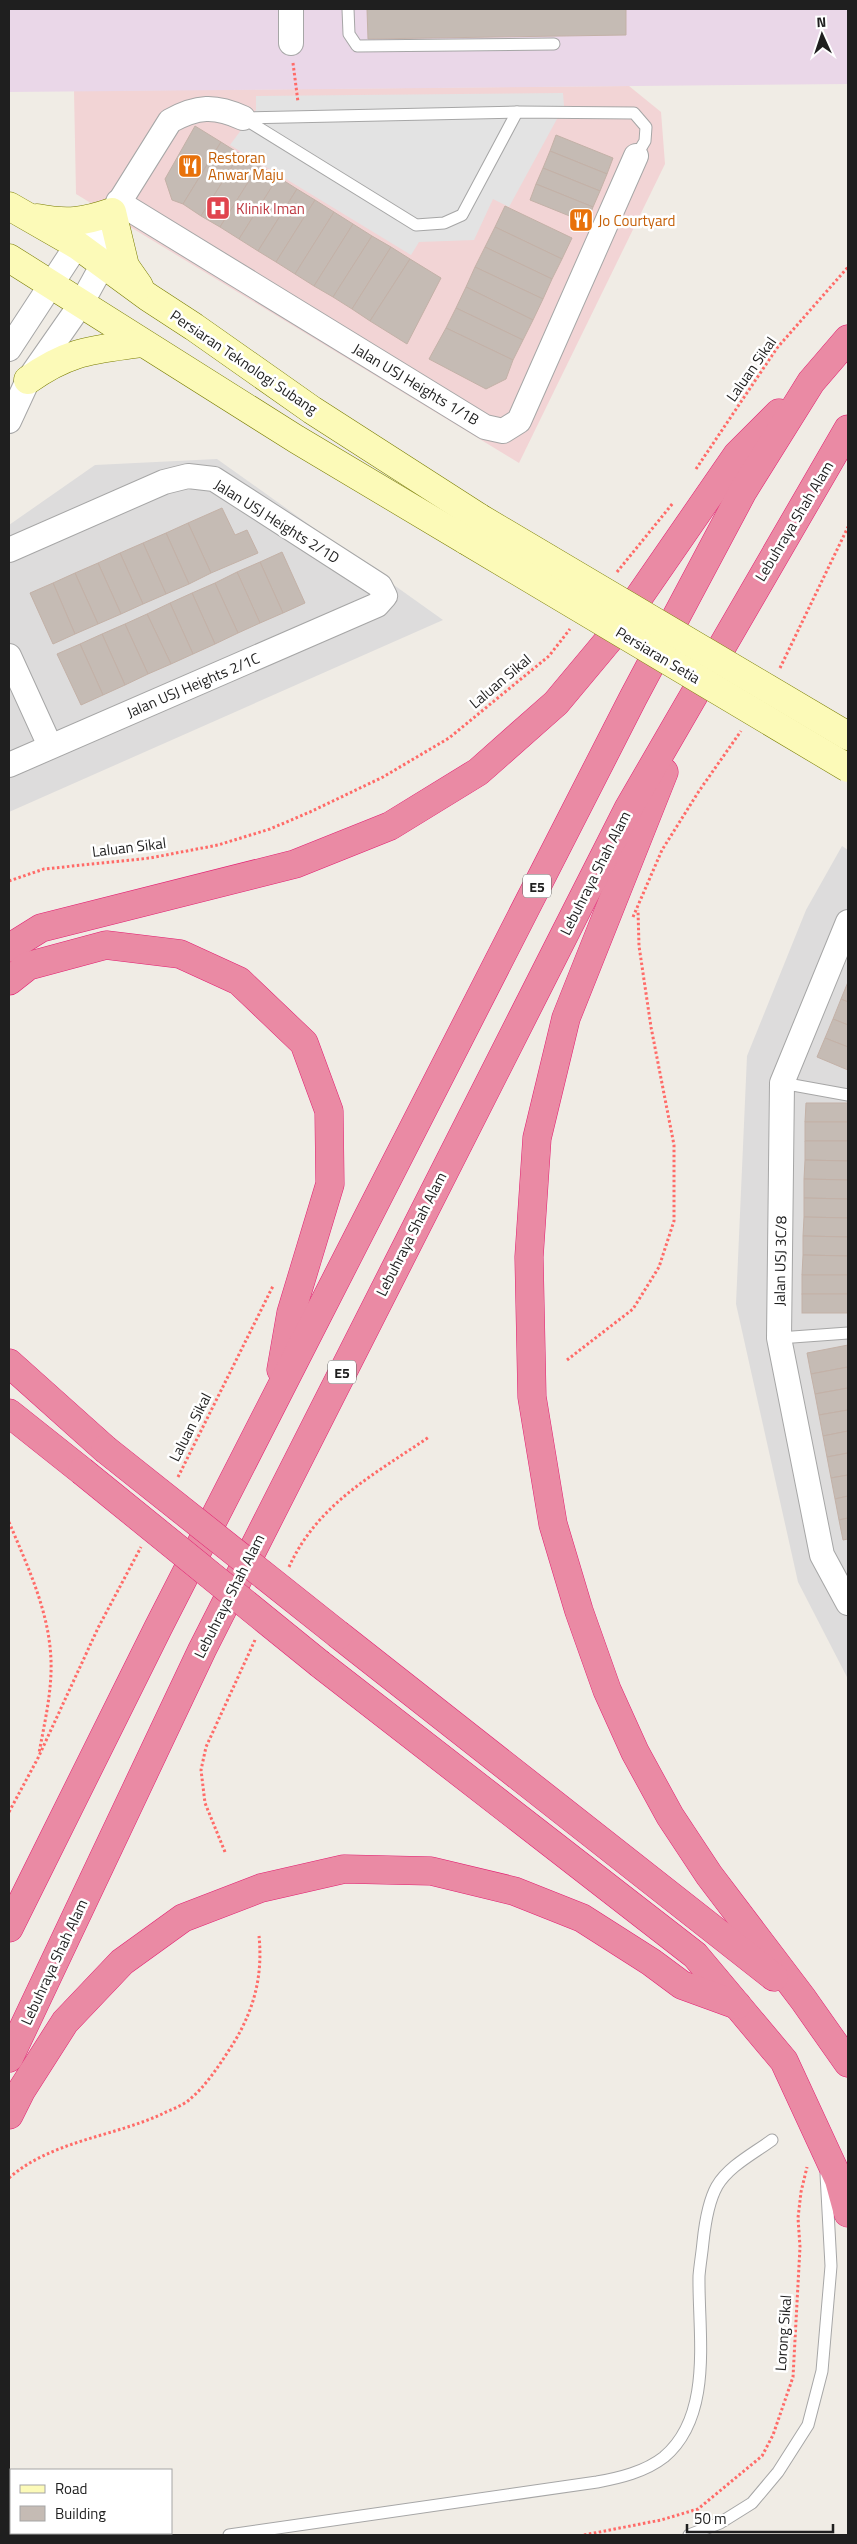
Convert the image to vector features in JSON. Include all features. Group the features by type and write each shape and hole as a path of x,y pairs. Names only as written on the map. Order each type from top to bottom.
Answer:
{"highway":[{"name":"E5","path":"9,1928 158,1628 633,698 744,491 810,382 848,338"},
{"path":"9,948 41,928 295,864 390,826 478,772 556,702 612,636 737,455 810,382"},
{"name":"Lebuhraya Shah Alam","path":"9,2058 202,1650 628,809 692,695 848,429"},
{"path":"692,695 645,823 566,1018 537,1138 530,1257 532,1397 553,1524 579,1612 607,1690 636,1752 670,1816 709,1875 803,1999 848,2063"},
{"path":"9,981 28,966 106,945 180,954 239,981 304,1043 329,1111 330,1184 291,1313 276,1398"},
{"path":"9,1363 105,1449 339,1636 803,1999"},
{"path":"9,1413 320,1664 695,1955 784,2061 816,2156 839,2180 848,2213"},
{"path":"9,2115 21,2091 65,2022 122,1962 183,1918 261,1888 344,1869 431,1871 514,1891 582,1918 651,1962 682,1985 737,2004"}],"main road":[{"path":"17,211 63,223 94,218 102,223 125,266 148,297"},
{"name":"Persiaran Teknologi Subang","path":"17,211 102,223 103,264 312,410 480,518"},
{"path":"9,258 142,343"},
{"path":"28,380 50,364 79,352 142,343"},
{"name":"Persiaran Setia","path":"142,343 296,439 848,768"},
{"name":"Persiaran Setia","path":"480,518 848,736"}],"street":[{"path":"290,9 291,43"},
{"path":"9,349 52,285 102,223 170,121 189,111 223,109 243,118"},
{"name":"Jalan USJ Heights 1/1B","path":"102,223 485,427 503,431 519,421 636,156"},
{"path":"9,421 28,380 81,304 103,264"},
{"name":"Jalan USJ Heights 2/1D","path":"9,550 164,482 188,476 214,479 380,586 385,596 377,605"},
{"name":"Jalan USJ Heights 2/1C","path":"9,765 377,605"},
{"path":"9,656 50,746"},
{"name":"Jalan USJ 3C/8","path":"848,922 782,1083 779,1338 822,1555 841,1578 848,1603"}],"lane":[{"path":"348,9 349,34 357,46 554,44"},
{"path":"243,118 416,225 444,223 462,215 517,112"},
{"path":"243,118 517,112 634,113 646,127 645,141 636,156"},
{"path":"782,1083 848,1095"},
{"path":"779,1338 848,1333"},
{"path":"229,2535 597,2482 624,2477 663,2458 676,2444 690,2420 696,2394 699,2371 699,2273 709,2206 717,2187 728,2171 772,2140"},
{"path":"689,2535 720,2523 752,2503 778,2472 808,2425 822,2372 831,2266 816,2156"}],"path":[{"path":"291,43 299,116"},
{"name":"Laluan Sikal","path":"692,476 777,348 848,267"},
{"path":"615,574 676,500"},
{"path":"778,672 848,527"},
{"name":"Laluan Sikal","path":"9,881 44,870 150,858 218,845 270,829 310,812 383,777 449,738 549,656 573,626"},
{"path":"633,918 662,850 699,791 742,729"},
{"path":"566,1360 633,1309 659,1267 674,1222 674,1145 650,1018 639,946 638,910"},
{"name":"Laluan Sikal","path":"177,1478 273,1285"},
{"path":"9,1522 36,1587 47,1629 51,1672 47,1710 38,1758"},
{"path":"9,1812 38,1758 98,1628 145,1540"},
{"path":"9,2178 20,2168 63,2147 118,2131 188,2101 216,2071 242,2028 258,1986 262,1960 259,1936"},
{"name":"Lorong Sikal","path":"584,2535 661,2520 698,2509 762,2456 774,2435 793,2377 800,2246 798,2218 800,2192 816,2156"}],"shaded area":[{"path":"9,9 848,9 848,84 9,92"},
{"path":"629,86 661,112 665,164 519,463 76,194 74,91"},
{"path":"563,93 564,106 509,207 493,199 474,240 419,242 411,255 230,145 256,110 256,96"},
{"path":"217,459 443,620 9,812 9,525 95,465"},
{"path":"842,846 848,850 848,1679 798,1582 736,1304 747,1056 806,910"}],"building":[{"path":"367,9 626,9 626,35 368,39"},
{"path":"195,126 221,142 183,204 172,200 165,179"},
{"path":"556,135 613,158 607,174 550,151"},
{"path":"221,142 240,154 201,216 183,204"},
{"path":"550,151 607,174 600,191 543,168"},
{"path":"240,154 259,165 220,227 201,216"},
{"path":"259,165 278,177 239,239 220,227"},
{"path":"543,168 600,191 593,207 536,184"},
{"path":"278,177 297,189 258,251 239,239"},
{"path":"536,184 593,207 587,223 530,200"},
{"path":"297,189 315,200 276,262 258,251"},
{"path":"315,200 334,212 295,274 276,262"},
{"path":"505,206 572,238 562,259 495,227"},
{"path":"334,212 353,224 314,286 295,274"},
{"path":"353,224 372,236 333,297 314,286"},
{"path":"495,227 562,259 552,279 485,247"},
{"path":"372,236 391,247 352,309 333,297"},
{"path":"391,247 410,259 370,321 352,309"},
{"path":"485,247 552,279 543,299 475,267"},
{"path":"410,259 441,278 407,344 370,321"},
{"path":"475,267 543,299 533,320 466,287"},
{"path":"466,287 533,320 523,340 456,308"},
{"path":"456,308 523,340 513,360 446,328"},
{"path":"446,328 513,360 506,379 486,389 429,359"},
{"path":"222,508 235,535 247,530 258,553 211,573 188,523"},
{"path":"188,523 211,573 189,584 166,533"},
{"path":"166,533 189,584 166,594 143,543"},
{"path":"143,543 166,594 143,604 120,553"},
{"path":"282,552 305,603 283,613 260,562"},
{"path":"120,553 143,604 121,614 98,563"},
{"path":"260,562 283,613 260,623 237,572"},
{"path":"98,563 121,614 98,624 75,573"},
{"path":"237,572 260,623 238,633 215,583"},
{"path":"75,573 98,624 75,634 53,583"},
{"path":"53,583 75,634 53,644 30,593"},
{"path":"215,583 238,633 215,644 192,593"},
{"path":"192,593 215,644 193,654 170,603"},
{"path":"170,603 193,654 171,664 147,614"},
{"path":"147,614 171,664 148,674 125,624"},
{"path":"125,624 148,674 125,685 102,634"},
{"path":"102,634 125,685 103,695 80,644"},
{"path":"80,644 103,695 81,705 57,654"},
{"path":"848,982 848,1002 841,999"},
{"path":"841,999 848,1002 848,1025 833,1019"},
{"path":"833,1019 848,1025 848,1047 825,1038"},
{"path":"825,1038 848,1047 848,1070 817,1057"},
{"path":"806,1103 848,1103 848,1122 805,1122"},
{"path":"805,1122 848,1122 848,1141 805,1141"},
{"path":"805,1141 848,1141 848,1161 805,1160"},
{"path":"805,1160 848,1161 848,1180 804,1179"},
{"path":"804,1179 848,1180 848,1199 804,1198"},
{"path":"804,1198 848,1199 848,1218 804,1217"},
{"path":"804,1217 848,1218 848,1237 803,1236"},
{"path":"803,1236 848,1237 848,1256 803,1255"},
{"path":"803,1255 848,1256 848,1275 802,1275"},
{"path":"802,1275 848,1275 848,1294 802,1294"},
{"path":"802,1294 848,1294 848,1313 802,1313"},
{"path":"848,1345 848,1367 811,1374 807,1353"},
{"path":"848,1367 848,1388 815,1394 811,1374"},
{"path":"848,1388 848,1410 819,1415 815,1394"},
{"path":"848,1410 848,1431 823,1436 819,1415"},
{"path":"848,1431 848,1453 827,1457 823,1436"},
{"path":"848,1453 848,1475 831,1478 827,1457"},
{"path":"848,1475 848,1496 835,1499 831,1478"},
{"path":"848,1496 848,1518 839,1520 835,1499"},
{"path":"848,1518 848,1539 843,1540 839,1520"}],"place":[{"name":"Restoran Anwar Maju","path":"190,166"},
{"name":"Klinik Iman","path":"218,208"},
{"name":"Jo Courtyard","path":"581,220"}]}
